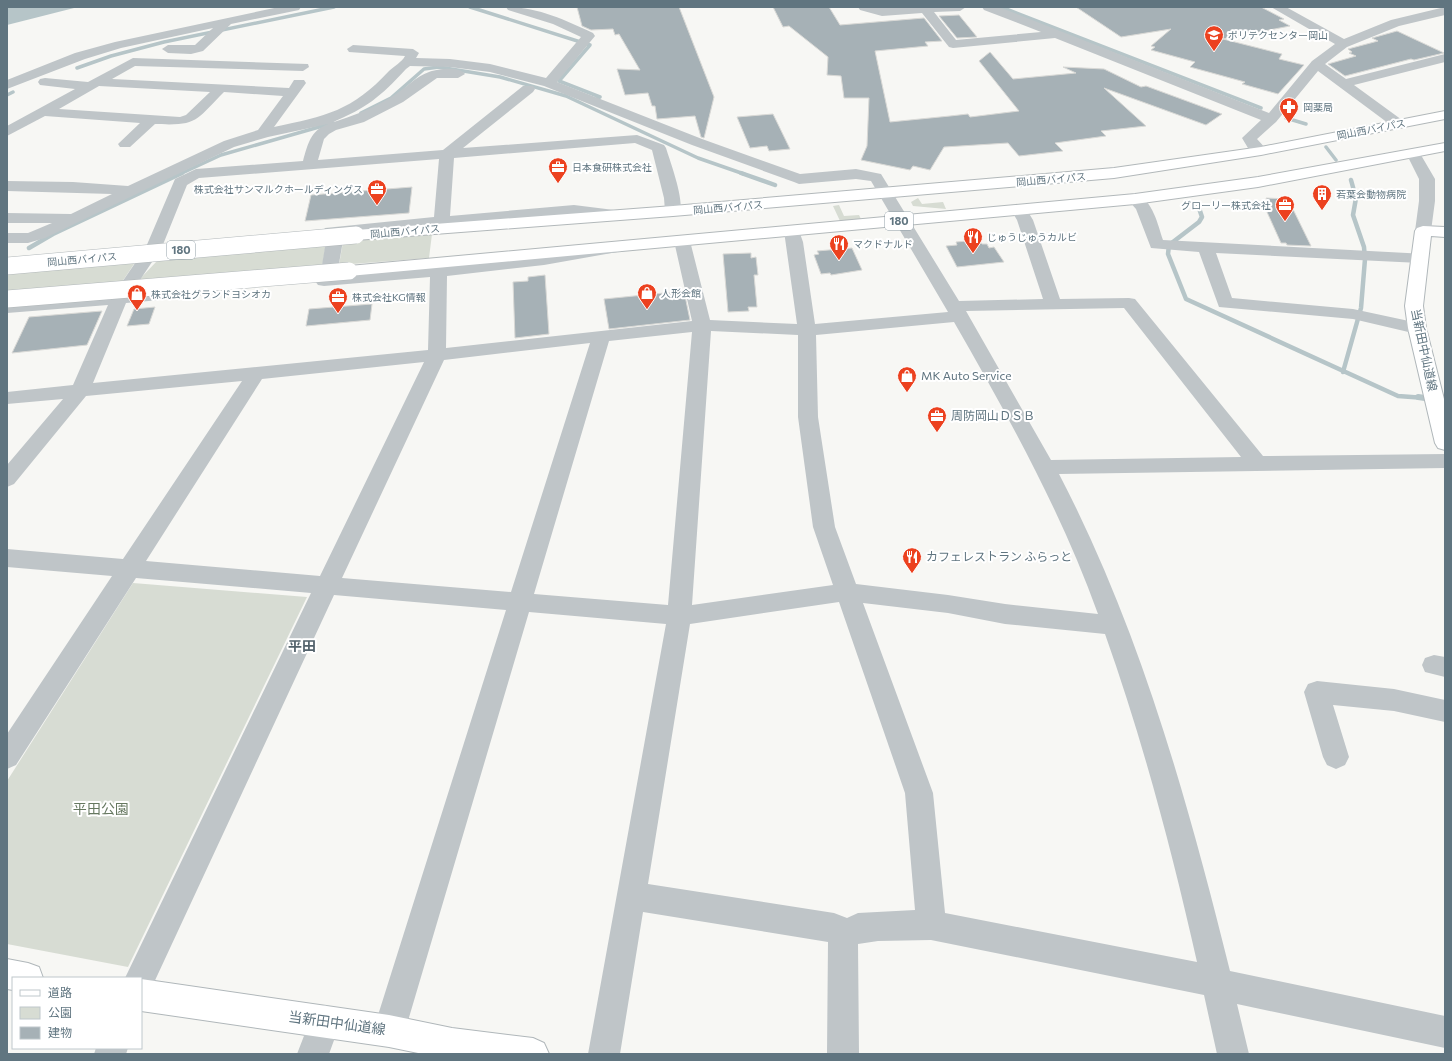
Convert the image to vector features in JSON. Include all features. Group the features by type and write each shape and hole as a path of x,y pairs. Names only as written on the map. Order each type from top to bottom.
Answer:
{"main road":[{"name":"岡山西バイパス","path":"7,266 356,235 886,194 1114,173 1261,151 1397,123 1445,115"},
{"name":"180","path":"7,299 628,246 1135,199 1258,182 1445,147"},
{"path":"1423,231 1445,232"},
{"name":"当新田中仙道線","path":"1423,231 1414,306 1417,328 1445,443"},
{"path":"7,974 23,977"},
{"name":"当新田中仙道線","path":"142,995 389,1030 451,1049 533,1054"}],"street":[{"path":"7,85 80,56 119,45 229,20 295,7"},
{"path":"512,7 557,21 589,36 549,83"},
{"path":"864,7 882,12 924,8 960,7"},
{"path":"988,7 1271,119"},
{"path":"1277,7 1343,44"},
{"path":"924,8 953,44 1058,34"},
{"path":"1261,151 1253,145 1249,138 1271,119 1317,64 1343,44 1395,23 1445,11"},
{"path":"1431,14 1445,20"},
{"path":"119,45 122,47 192,50 199,48 229,20"},
{"path":"353,49 413,53 408,62"},
{"path":"45,82 80,56"},
{"path":"1344,84 1445,58"},
{"path":"7,132 133,62 302,67"},
{"path":"7,238 28,238 39,234 229,144 265,133 325,120 347,111 362,103 377,92 401,66 408,62 450,63 490,68 549,83 697,142 799,179 867,175 876,177 957,311 1046,467 1080,542 1147,720 1179,827 1233,1054"},
{"path":"1317,64 1397,123"},
{"path":"310,164 317,137 324,131 331,127 359,120 391,103 432,75 440,73 455,74 498,80 528,89 447,154 442,221"},
{"path":"265,133 266,128 301,81"},
{"path":"7,91 27,84 45,82 293,92"},
{"path":"43,112 181,121 191,118 220,89"},
{"path":"125,144 152,119"},
{"path":"7,479 80,391 119,299 154,247 180,182 196,174 637,139 660,148 672,198 673,211"},
{"path":"1413,153 1427,179 1427,201 1423,231"},
{"path":"7,186 73,186 129,191"},
{"path":"1135,199 1142,208 1157,245 1420,258"},
{"path":"7,259 574,210 614,215"},
{"path":"1019,210 1025,220 1053,304"},
{"path":"7,218 74,218"},
{"path":"328,280 336,231"},
{"path":"792,231 795,242 807,330 808,417 824,528 919,793 931,925"},
{"path":"604,1054 679,616 702,325 682,241"},
{"path":"7,308 439,271 582,256 628,246"},
{"path":"1206,247 1225,303 1359,315 1417,328"},
{"path":"140,977 437,355 439,271"},
{"path":"7,398 437,355 702,325 807,330 957,311 1053,304 1129,303 1257,463"},
{"path":"389,1030 601,337"},
{"path":"7,757 257,372"},
{"path":"1046,467 1445,461"},
{"path":"7,558 326,587 679,616 848,592 948,604 1005,614 1112,625"},
{"path":"1336,757 1317,692 1394,700 1445,711"},
{"path":"632,896 834,928 847,933"},
{"path":"842,1054 842,944 847,933 858,928 878,926 931,925 1217,982 1246,991 1445,1032"},
{"path":"313,1054 325,1021"}],"green space":[{"path":"918,198 922,204 943,202 946,209 913,206 911,202"},
{"path":"839,205 844,216 859,215 861,219 840,221 833,206"},
{"path":"432,234 429,258 339,265 343,242"},
{"path":"326,244 322,267 135,284 157,261"},
{"path":"136,261 120,285 7,293 7,272"},
{"name":"平田公園","path":"133,583 307,597 128,967 7,944 7,781"}],"shaded area":[{"path":"7,7 78,7 7,25"}],"building":[{"path":"577,7 679,7 714,97 704,138 701,137 695,116 657,119 655,106 652,106 648,93 625,95 617,69 640,70 619,34 615,35 613,29 591,30 582,26"},
{"path":"773,7 829,7 840,25 924,18 942,41 925,42 928,46 875,51 890,122 968,114 970,117 1019,111 979,61 990,52 1013,79 1076,73 1063,67 1104,69 1141,87 1146,86 1222,114 1206,125 1104,88 1146,126 1101,131 1106,136 1055,143 1063,151 1019,156 1008,143 944,147 930,170 913,166 910,170 861,160 867,146 869,98 844,98 841,76 827,75 828,57 789,26 783,27"},
{"path":"1076,7 1261,7 1284,19 1279,20 1290,26 1223,39 1282,54 1279,59 1304,65 1278,94 1242,84 1245,82 1190,67 1195,62 1151,50 1155,47 1151,46 1171,29 1121,37"},
{"path":"959,15 977,37 957,38 939,16"},
{"path":"1397,31 1444,53 1414,60 1411,59 1345,76 1328,64 1356,56 1349,53 1352,52 1348,49 1378,41 1372,38"},
{"path":"773,114 790,149 769,151 767,146 750,148 737,117"},
{"path":"412,187 409,213 305,221 311,195"},
{"path":"1266,198 1288,199 1311,246 1287,245 1286,243 1281,243 1262,201 1267,200"},
{"path":"979,240 982,244 987,244 989,248 994,247 1004,262 957,267 946,246 957,245 956,242"},
{"path":"852,248 862,270 831,275 830,273 821,274 814,255 819,254 817,251"},
{"path":"751,253 751,258 756,257 758,275 754,275 757,307 748,307 749,311 728,312 723,254"},
{"path":"545,275 549,334 515,338 513,282 528,281 528,277"},
{"path":"684,291 690,320 609,329 604,299"},
{"path":"372,304 370,320 306,326 309,309"},
{"path":"155,307 149,324 127,326 134,309"},
{"path":"102,311 87,345 12,353 29,317"}],"waterway":[{"path":"77,68 111,56 164,42 334,7"},
{"path":"470,7 590,45 559,81 600,97 592,102"},
{"path":"1001,7 1261,108"},
{"path":"361,113 391,98 424,69 439,67 500,77 566,96 698,158 744,174"},
{"path":"7,95 13,92"},
{"path":"1286,118 1306,124"},
{"path":"180,174 221,155 333,123"},
{"path":"1326,147 1336,160"},
{"path":"29,248 53,234 182,173"},
{"path":"741,173 775,185"},
{"path":"1343,371 1361,308 1365,259 1364,247 1353,215 1356,198 1351,180"},
{"path":"1198,205 1202,217 1199,222 1169,245 1168,254 1186,299 1343,371"},
{"path":"1343,371 1398,396 1425,398 1418,397"}],"place":[{"name":"ポリテクセンター岡山","path":"1214,52"},
{"name":"岡薬局","path":"1289,124"},
{"name":"日本食研株式会社","path":"558,184"},
{"name":"株式会社サンマルクホールディングス","path":"377,206"},
{"name":"若葉会動物病院","path":"1322,211"},
{"name":"グローリー株式会社","path":"1285,222"},
{"name":"じゅうじゅうカルビ","path":"973,254"},
{"name":"マクドナルド","path":"839,261"},
{"name":"人形会館","path":"647,310"},
{"name":"株式会社グランドヨシオカ","path":"137,311"},
{"name":"株式会社KG情報","path":"338,314"},
{"name":"MK Auto Service","path":"907,393"},
{"name":"周防岡山ＤＳＢ","path":"937,433"},
{"name":"カフェレストラン ふらっと","path":"912,574"}],"district":[{"name":"平田","path":"302,646"}]}
